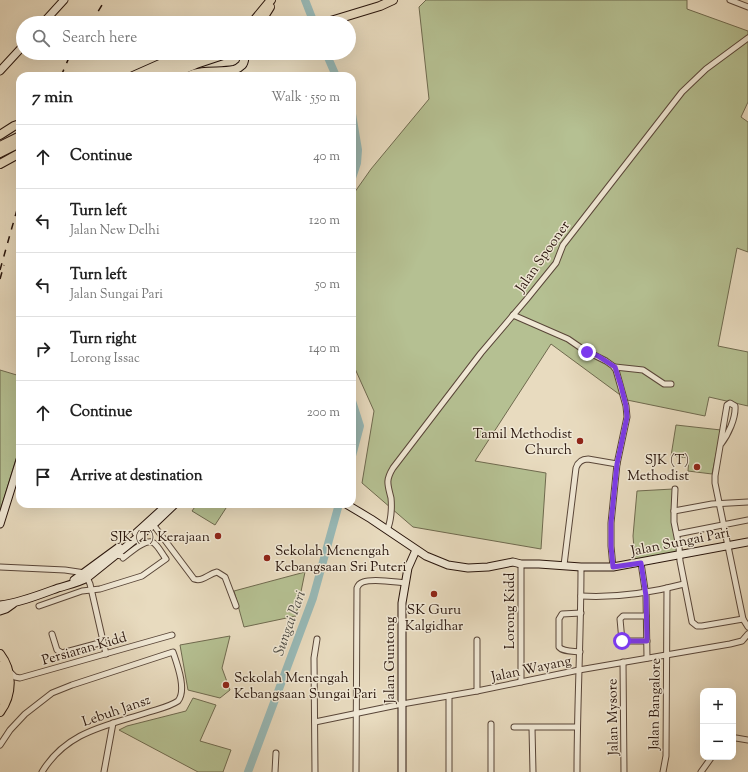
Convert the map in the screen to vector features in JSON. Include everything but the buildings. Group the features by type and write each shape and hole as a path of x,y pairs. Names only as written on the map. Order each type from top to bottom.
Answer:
{"main road":[{"path":"49,16 64,0"},
{"path":"265,16 275,0"},
{"path":"347,16 374,8 393,0"},
{"path":"254,16 269,3"},
{"path":"258,16 269,3"},
{"path":"0,71 16,54"},
{"path":"142,72 169,60"},
{"path":"162,72 199,60"},
{"path":"239,68 241,60"},
{"path":"206,72 235,70 243,64 244,60"},
{"path":"175,72 195,61"},
{"path":"0,135 16,125"},
{"path":"0,146 16,138"},
{"path":"0,153 16,145"},
{"path":"0,164 16,155"},
{"path":"0,524 16,473"},
{"path":"0,604 60,588 77,578 86,575 116,555 140,535 164,508"},
{"path":"86,575 171,508"},
{"name":"Jalan Sungai Pari","path":"347,508 387,530 415,552"},
{"name":"Jalan Sungai Pari","path":"352,508 415,552 453,566 468,568 484,568 513,562 521,564 613,567 748,542"},
{"name":"Jalan Guntong","path":"402,772 402,603 408,568 415,552"},
{"path":"0,611 6,609 18,600"},
{"path":"0,654 10,682 10,689 6,702 0,712"},
{"path":"0,700 4,686 4,666"}],"street":[{"path":"730,0 748,7"},
{"name":"Jalan Spooner","path":"387,530 391,508 391,499 387,485 390,474 481,353 556,263 563,245 682,92 706,69 748,38"},
{"path":"513,315 568,339 584,350 615,367 643,370 664,384 671,384"},
{"path":"613,567 610,534 617,464 627,417 615,367"},
{"path":"721,444 725,438 735,409 733,404 728,404 715,476 715,483 725,524 744,619 748,627"},
{"path":"564,565 577,464 584,459 588,459 617,464"},
{"path":"675,489 674,511 679,555 691,619 694,625 702,626 744,619"},
{"path":"674,511 720,503 748,502"},
{"path":"677,534 748,520"},
{"path":"151,523 194,579 202,580 212,573 217,572 225,577 236,606"},
{"path":"140,535 145,542"},
{"path":"39,606 82,591 100,589 142,576 166,559 154,543 149,541 145,542 123,558 122,556 116,555"},
{"path":"641,563 646,593 647,658"},
{"name":"Lorong Kidd","path":"521,564 521,682"},
{"path":"0,567 65,570 86,575 106,654"},
{"path":"577,772 581,567"},
{"path":"356,772 357,588 364,581 405,583"},
{"path":"581,596 608,596 646,593 684,584"},
{"name":"Jalan Bangalore","path":"663,772 666,756 665,669 667,655 667,588"},
{"path":"580,652 564,650 559,647 559,619 562,614 581,613"},
{"path":"646,616 623,616 620,619 622,641 647,641"},
{"path":"52,634 57,650 62,652 104,642"},
{"name":"Persiaran Kidd","path":"4,666 15,677 20,678 172,635"},
{"name":"Jalan Wayang","path":"315,722 579,670 737,643 748,637"},
{"path":"315,772 314,658 317,639"},
{"path":"477,640 478,691"},
{"name":"Lebuh Jansz","path":"0,745 10,730 25,714 52,694 72,685 173,652 179,672 182,693 180,699 175,703 86,732 71,740 56,754 42,772"},
{"name":"Jalan Mysore","path":"623,662 624,772"},
{"path":"449,696 449,772"},
{"path":"106,771 113,723"},
{"path":"491,724 491,772"},
{"path":"514,727 577,728"},
{"path":"532,728 533,772"},
{"path":"736,738 748,740"},
{"path":"275,772 276,753"},
{"path":"701,772 710,760"}],"green space":[{"path":"426,0 687,0 687,9 748,31 748,102 741,117 748,122 748,252 737,248 718,346 748,352 748,406 709,397 705,416 627,400 551,344 475,461 546,473 541,549 413,527 362,483 374,411 356,371 356,190 371,169 429,99 419,7"},
{"path":"0,370 16,375 16,459 0,511"},
{"path":"676,425 721,430 712,474 688,471 689,458 671,456"},
{"path":"673,489 677,553 635,561 633,536 637,491"},
{"path":"194,508 226,508 215,525 192,511"},
{"path":"305,572 296,616 244,627 234,591"},
{"path":"230,636 222,668 230,690 220,698 188,690 180,645"},
{"path":"193,698 216,705 200,741 231,750 223,772 198,772 119,730 127,726 186,711"}],"waterway":[{"name":"Sungai Pari","path":"305,0 311,16"},
{"name":"Sungai Pari","path":"329,60 334,72"},
{"name":"Sungai Pari","path":"356,138 358,150 356,166"},
{"name":"Sungai Pari","path":"356,414 360,426 356,441"},
{"name":"Sungai Pari","path":"248,772 313,598 338,508"}],"railway":[{"path":"95,16 105,0"},
{"path":"63,72 68,60"},
{"path":"0,270 16,213"},
{"path":"0,279 4,265"}],"place":[{"name":"Tamil Methodist Church","path":"580,441"},
{"name":"SJK (T) Methodist","path":"697,467"},
{"name":"SJK (T) Kerajaan","path":"218,536"},
{"name":"Sekolah Menengah Kebangsaan Sri Puteri","path":"267,558"},
{"name":"SK Guru Kalgidhar","path":"434,594"},
{"name":"Sekolah Menengah Kebangsaan Sungai Pari","path":"226,685"}],"route":[{"path":"587,352 598,356 615,367 626,406 626,426 617,464 610,534 612,560 613,567 641,563 646,596 647,641 622,641"}]}
